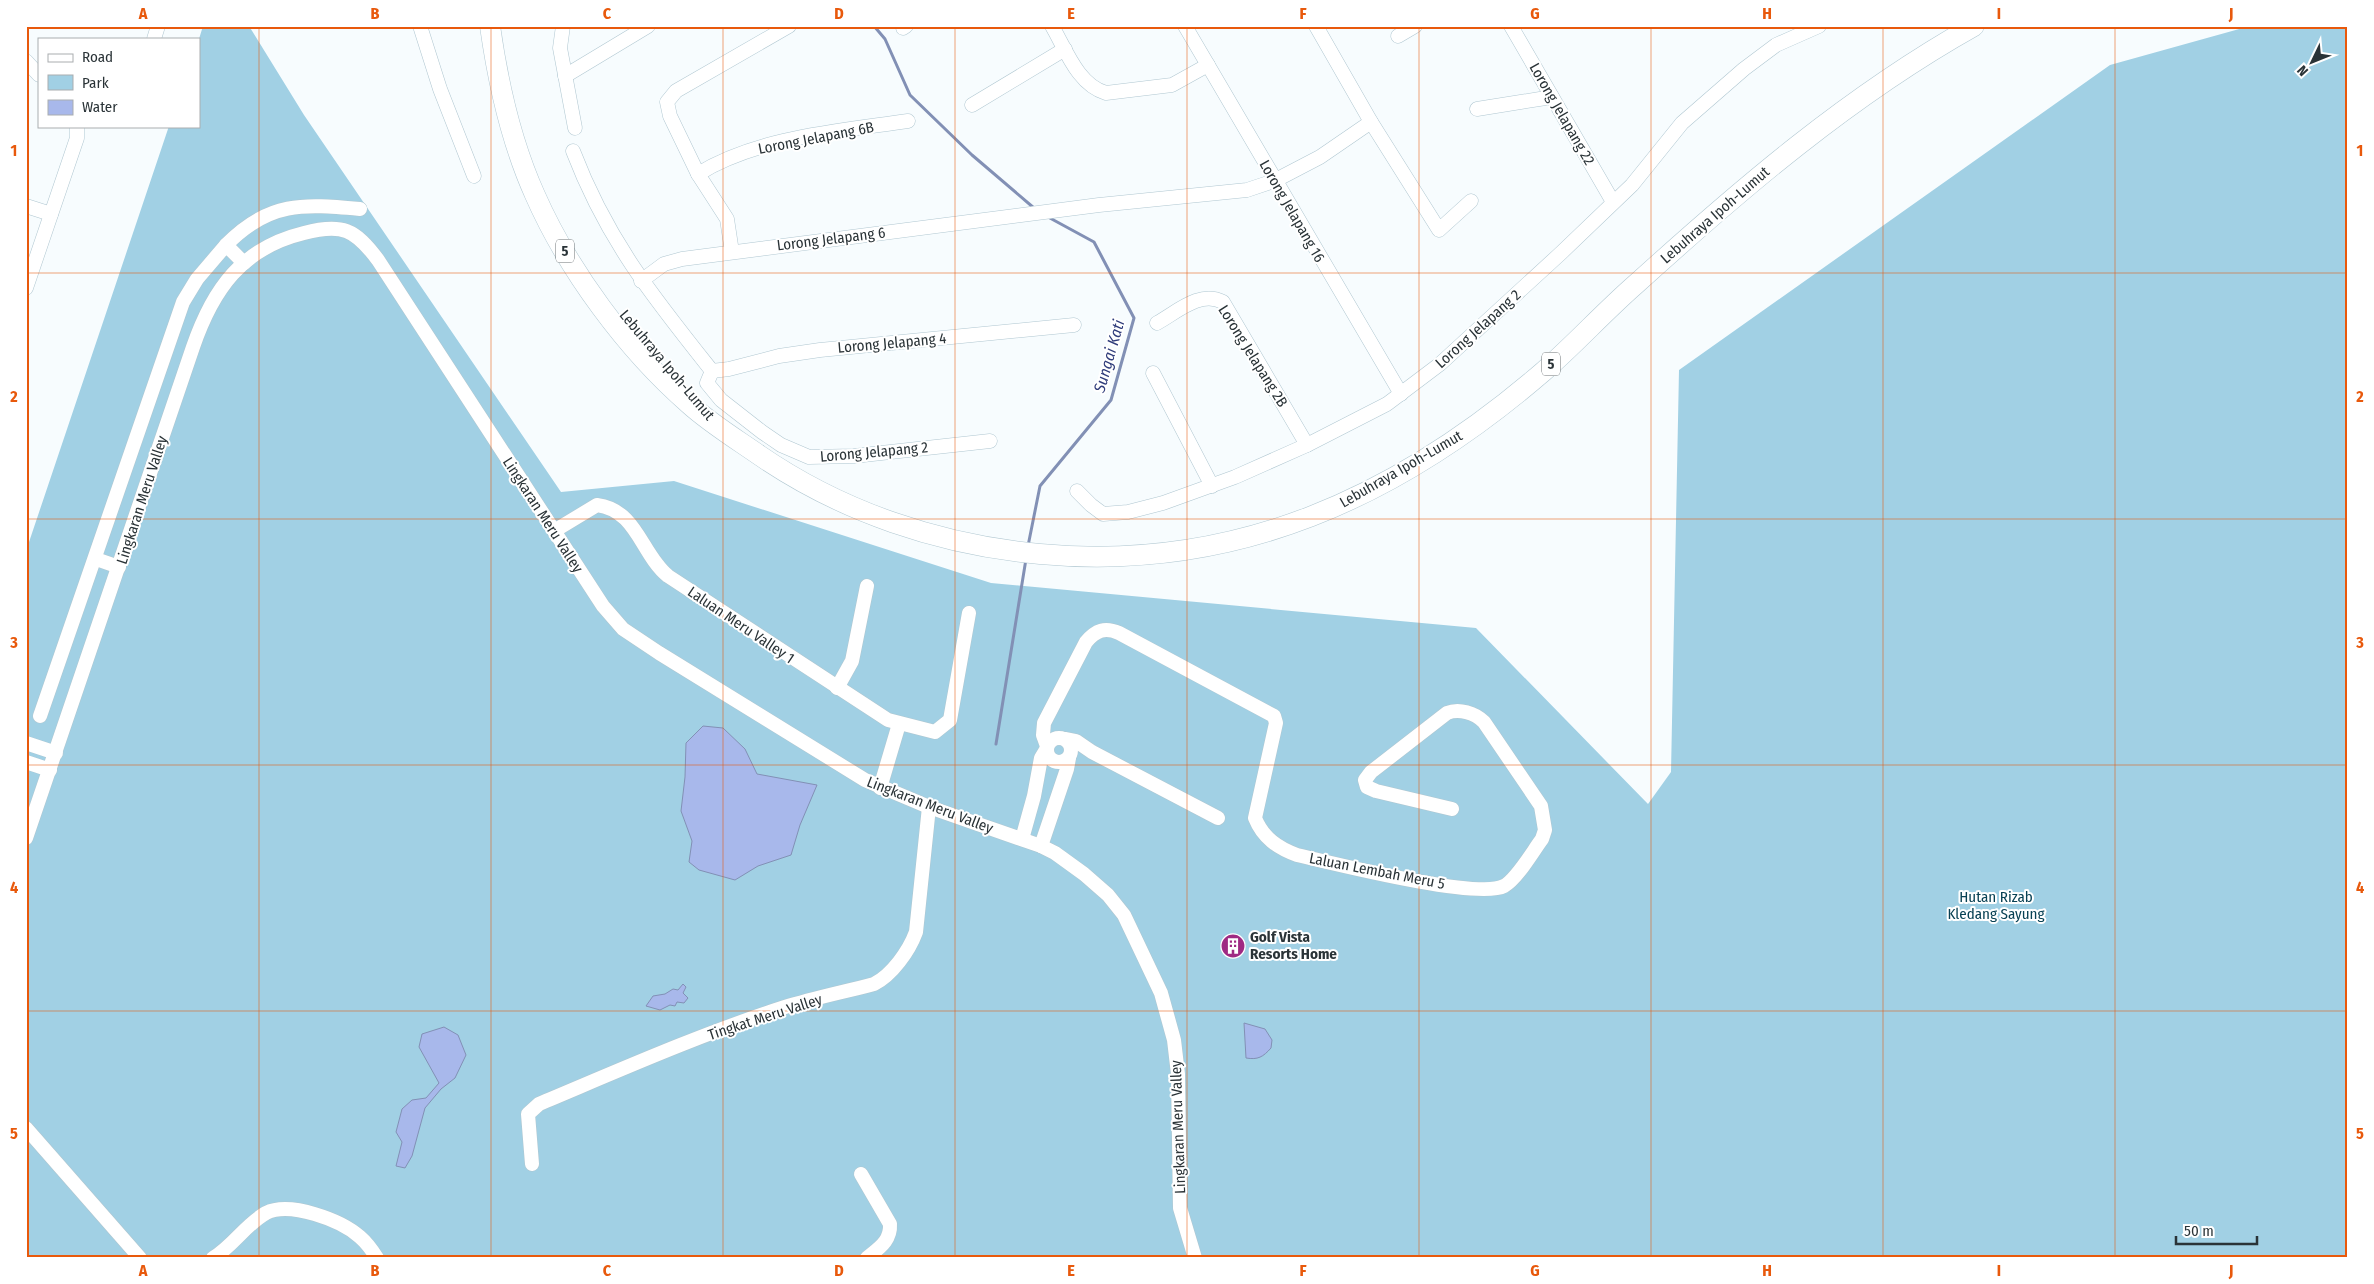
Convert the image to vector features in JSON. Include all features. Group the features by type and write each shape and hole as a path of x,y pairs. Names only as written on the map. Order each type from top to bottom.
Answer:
{"highway":[{"name":"Lebuhraya Ipoh-Lumut","path":"490,26 506,110 535,196 564,250 597,300 638,351 691,406 796,478 863,511 925,533 995,548 1058,556 1134,556 1177,552 1246,539 1314,516 1350,500 1395,476 1466,431 1544,371 1634,286 1794,147 1887,79 1974,26"},
{"name":"Lebuhraya Ipoh-Lumut","path":"504,26 513,78 527,136 547,191 562,219 606,292 646,346 721,428"}],"street":[{"path":"154,38 158,26"},
{"path":"420,26 443,97 474,176"},
{"path":"563,26 560,48 575,128"},
{"path":"565,76 648,26"},
{"path":"1052,26 1089,85 1106,94 1172,85 1208,65"},
{"name":"Lorong Jelapang 16","path":"1185,26 1274,181 1401,394"},
{"path":"1316,26 1371,122 1439,230 1471,201"},
{"path":"1398,36 1416,26"},
{"name":"Lorong Jelapang 22","path":"1511,26 1613,202"},
{"name":"Lorong Jelapang 2","path":"1076,491 1096,510 1109,514 1163,502 1212,486 1308,445 1374,411 1401,394 1454,350 1632,185 1682,123 1749,64 1776,44 1819,26"},
{"path":"732,252 727,219 698,174 670,116 667,102 676,91 782,28"},
{"path":"972,105 1065,49"},
{"path":"26,61 38,74"},
{"path":"1477,109 1552,97"},
{"name":"Lorong Jelapang 6B","path":"698,174 726,159 786,141 908,121"},
{"path":"1274,181 1320,157 1371,122"},
{"path":"26,288 76,138 77,128"},
{"path":"572,151 607,228 641,281 712,371"},
{"name":"Lorong Jelapang 6","path":"641,281 664,264 732,252 1057,211 1247,190 1274,181"},
{"path":"26,206 51,214"},
{"path":"40,716 96,559 183,302 196,279 226,245 256,219 290,207 321,206 360,209"},
{"name":"Lingkaran Meru Valley","path":"26,838 203,318 217,293 244,263 264,248 277,242 327,228 343,229 359,237 378,260 609,615 623,628 752,711 880,788 1041,846 1084,874 1117,904 1124,915 1163,1000 1176,1055 1180,1208 1195,1258"},
{"path":"226,245 244,263"},
{"name":"Lorong Jelapang 2B","path":"1157,323 1199,299 1213,297 1223,302 1308,445"},
{"name":"Lorong Jelapang 4","path":"712,371 729,369 779,356 820,350 1074,325"},
{"name":"Lorong Jelapang 2","path":"712,371 707,383 721,400 780,444 809,457 854,456 990,441"},
{"path":"1153,373 1212,486"},
{"name":"Laluan Meru Valley 1","path":"554,531 597,505 617,510 629,522 656,563 668,576 888,720 935,732 950,720 969,614"},
{"path":"96,559 119,567"},
{"path":"837,688 852,661 866,586"},
{"name":"Laluan Lembah Meru 5","path":"1022,839 1031,808 1041,758 1047,747 1043,728 1086,642 1100,630 1112,630 1274,716 1276,723 1255,818 1276,846 1297,855 1407,880 1482,889 1499,888 1510,882 1542,839 1545,830 1543,811 1484,722 1479,717 1458,710 1447,713 1371,772 1365,780 1367,786 1376,791 1452,809"},
{"path":"1041,846 1067,769 1070,745 1053,728 1051,713"},
{"path":"880,788 898,724"},
{"path":"1092,752 1069,757 1062,762 1054,761 1048,756 1047,747 1053,739 1064,738 1076,741 1092,752 1218,818"},
{"path":"26,742 56,753"},
{"path":"26,762 50,770"},
{"name":"Tingkat Meru Valley","path":"532,1164 528,1114 539,1104 785,1007 874,984 886,977 913,940 916,932 929,807"},
{"path":"1031,808 1052,814"},
{"path":"26,1128 140,1258"},
{"path":"861,1174 890,1224 886,1242 867,1258"},
{"path":"213,1258 260,1217 274,1210 284,1209 311,1213 338,1222 360,1236 377,1258"}],"green space":[{"name":"Hutan Rizab Kledang Sayung","path":"203,26 249,26 304,115 561,492 674,481 991,583 1476,628 1648,804 1671,772 1679,370 2110,65 2250,26 2348,26 2348,1258 26,1258 26,551 168,128 200,128 199,38"}],"water":[{"path":"703,726 723,728 745,749 757,774 817,785 800,825 791,855 758,866 735,880 699,870 689,862 692,841 681,811 686,743"},
{"path":"683,984 686,987 683,993 688,998 684,1003 677,1002 675,1006 670,1005 660,1010 646,1006 653,996 665,994 673,989 678,990"},
{"path":"1244,1023 1265,1029 1272,1040 1271,1048 1260,1057 1254,1059 1246,1058"},
{"path":"444,1027 458,1035 466,1055 455,1078 441,1089 425,1108 412,1156 405,1168 396,1166 402,1142 396,1132 402,1109 412,1100 426,1098 439,1083 419,1047 422,1034"}],"waterway":[{"name":"Sungai Kati","path":"874,26 885,39 910,95 972,155 1034,208"},
{"name":"Sungai Kati","path":"1028,546 1040,486 1111,400 1134,318 1094,242 1048,217"},
{"name":"Sungai Kati","path":"996,744 1026,559"}],"place":[{"name":"Golf Vista Resorts Home","path":"1233,946"}]}
